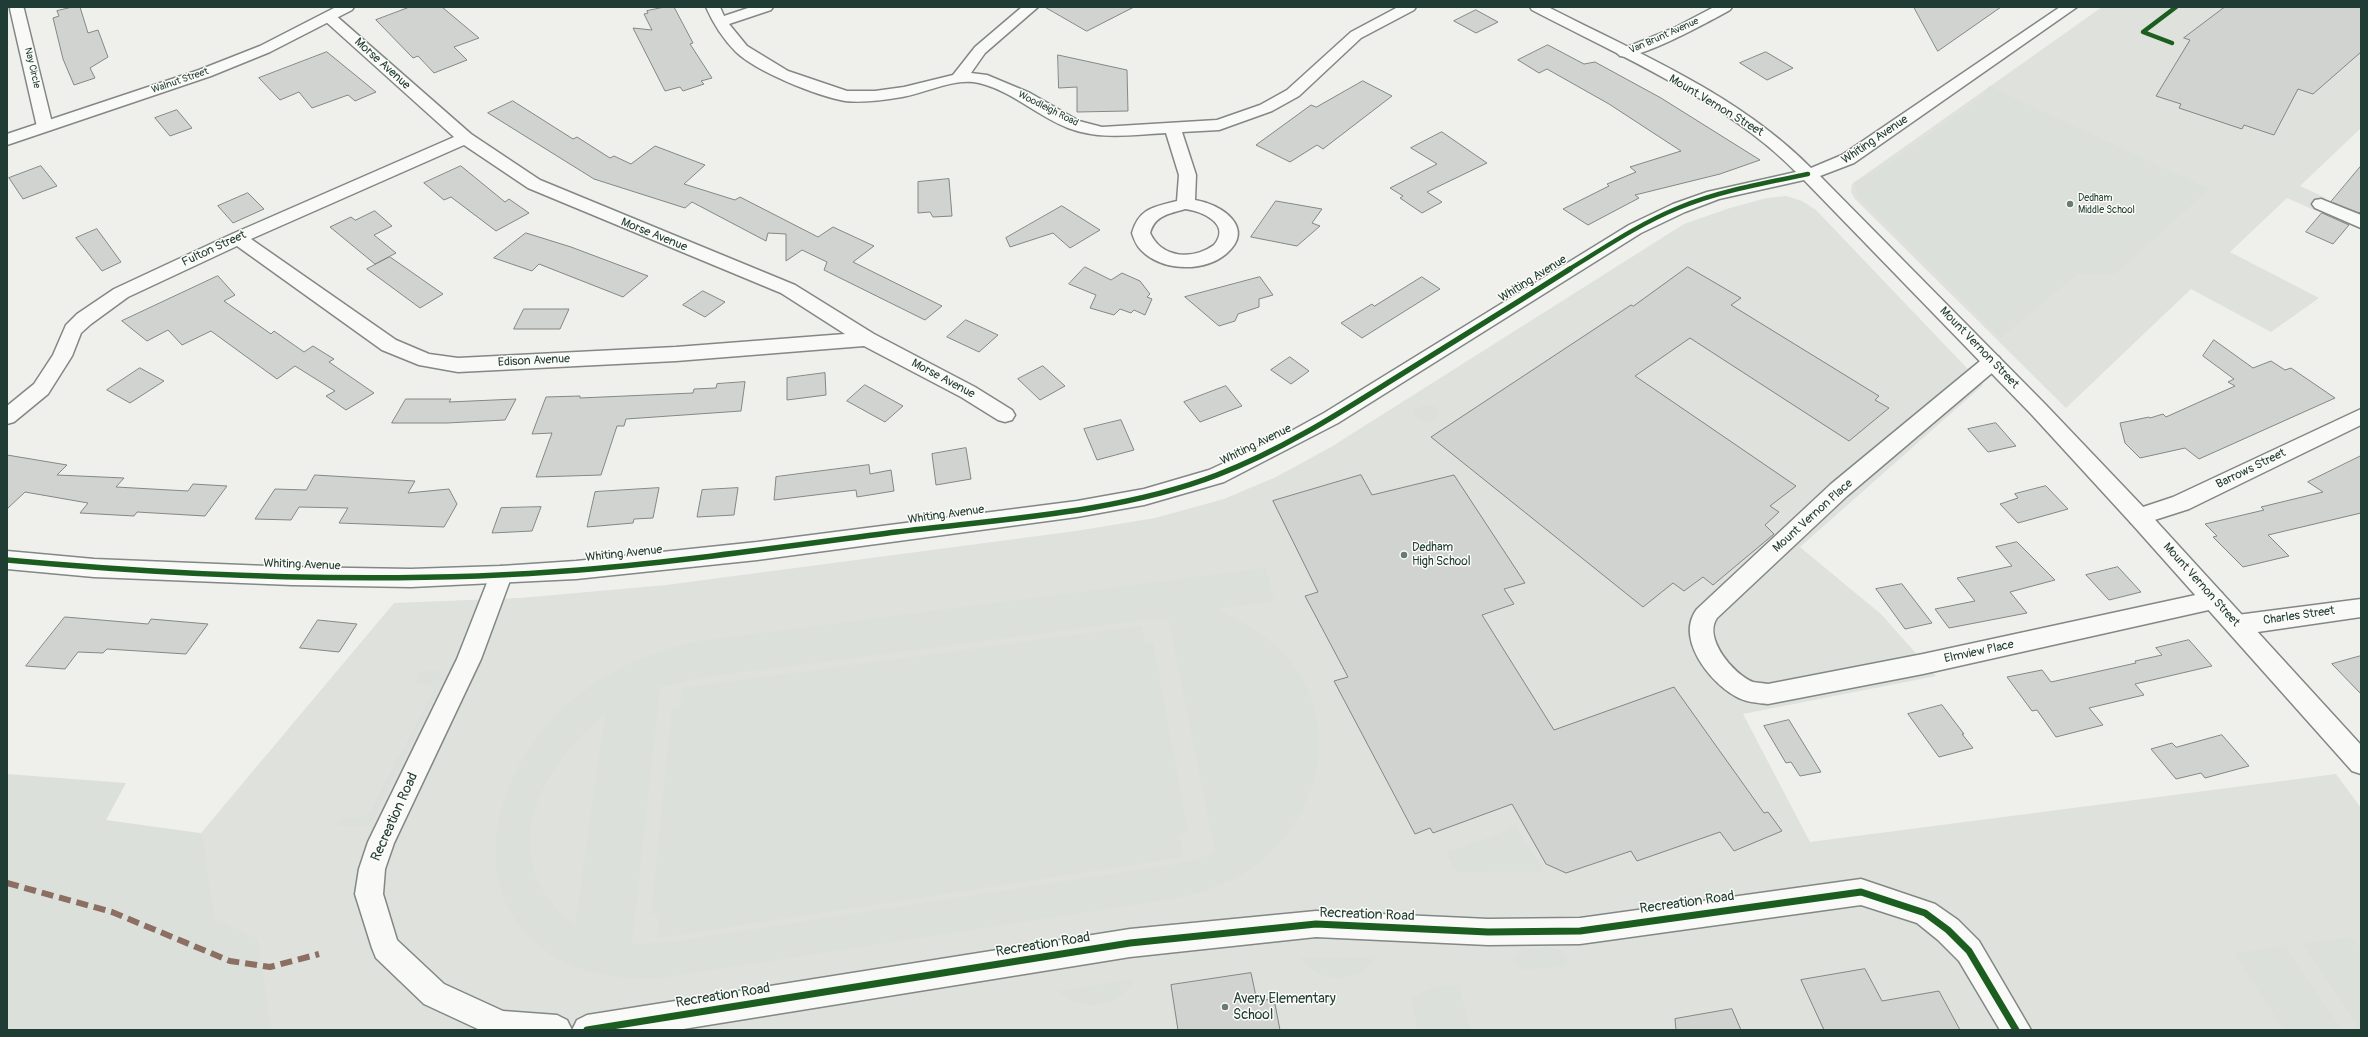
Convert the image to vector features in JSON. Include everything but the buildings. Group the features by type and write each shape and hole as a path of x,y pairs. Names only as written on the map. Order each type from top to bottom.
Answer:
{"street":[{"name":"Walnut Street","path":"7,140 205,73 265,49 347,7"},
{"name":"Woodleigh Road","path":"713,7 720,22 742,49 782,74 846,96 875,96 904,92 959,78 980,78 1024,96 1073,124 1101,132 1173,129 1219,125 1266,108 1293,93 1356,35 1409,7"},
{"path":"720,22 766,7"},
{"path":"959,78 980,50 1031,7"},
{"name":"Mount Vernon Street","path":"1537,7 1625,53 1747,123 1787,153 1992,362 2139,517 2361,763"},
{"name":"Van Brunt Avenue","path":"1625,53 1678,31 1725,7"},
{"name":"Whiting Avenue","path":"7,560 94,568 292,576 411,578 500,575 576,570 757,551 1112,504 1180,488 1254,460 1318,425 1655,218 1691,202 1719,194 1808,174 1833,167 1848,159 2070,7"},
{"name":"Nay Circle","path":"17,9 45,126"},
{"name":"Morse Avenue","path":"329,17 465,138 534,184 788,288 867,339 968,392 1005,415"},
{"path":"1173,129 1187,169 1189,191 1185,204"},
{"name":"Fulton Street","path":"7,417 41,389 62,356 73,330 84,319 121,293 238,238 465,138"},
{"path":"1185,204 1210,210 1221,216 1228,224 1230,233 1228,242 1221,250 1210,256 1181,261 1166,259 1154,253 1145,246 1140,232 1146,219 1156,212 1168,207 1185,204"},
{"path":"2321,204 2361,222"},
{"name":"Edison Avenue","path":"238,238 389,346 426,360 458,365 676,354 867,339"},
{"name":"Mount Vernon Place","path":"1743,689 1728,678 1702,641 1701,622 1709,611 1839,490 1992,362"},
{"name":"Barrows Street","path":"2139,517 2181,503 2361,416"},
{"name":"Recreation Road","path":"500,575 469,659 381,842 372,869 369,894 386,948 434,994 502,1025 558,1030"},
{"name":"Elmview Place","path":"1743,689 1754,693 1768,694 1923,664 2214,600"},
{"name":"Charles Street","path":"2238,625 2361,608"},
{"name":"Recreation Road","path":"587,1030 1130,943 1316,924 1488,932 1580,931 1861,892 1925,914 1948,930 1969,951 2016,1030"}],"shaded area":[{"name":"Dedham Middle School","path":"2102,7 2361,7 2361,128 2300,186 2326,198 2314,210 2287,198 2230,252 2319,298 2271,332 2191,289 2066,408 1855,199 1851,192 1852,184"},
{"path":"1989,86 2209,189 2115,274 2077,274 2001,338 1859,198 1854,182 1881,169 1983,96"},
{"path":"1786,196 1802,201 1816,210 1983,385 1800,547 1882,615 1936,676 1743,714 1810,842 2336,774 2361,808 2361,1030 7,1030 180,858 394,603 520,598 666,585 1076,531 1155,518 1224,499 1276,477 1331,447 1684,224 1730,208 1767,198"},
{"path":"1424,405 1433,406 1439,411 1437,420 1426,423 1415,418 1414,409"},
{"path":"1266,568 1274,601 1217,609 1233,617 1269,640 1298,671 1311,699 1318,728 1318,758 1312,788 1299,816 1281,841 1258,863 1230,881 1210,889 1178,898 653,979 622,977 581,969 571,965 537,944 514,918 500,887 496,855 499,821 509,787 525,755 547,725 562,709 579,695 597,682 636,661 678,646 700,641","holes":["1151,619 1169,621 1215,851 1198,859 1177,864 671,942 632,944 660,687 699,678","605,715 575,926 550,900 535,873 530,845 533,817 543,789 559,762 580,737"]},
{"path":"1142,626 1145,644 1153,643 1188,832 1179,834 1183,857 658,938 660,913 651,914 672,709 680,707 682,688"},
{"path":"422,671 440,671 443,679 373,820 364,826 337,825 342,817 363,817 370,812 434,690 434,686 416,682 418,674"},
{"path":"7,774 126,783 106,820 200,833 203,839 214,918 258,939 271,1030 7,1030"},
{"path":"1516,827 1541,866 1541,871 1459,872 1448,857 1448,852"},
{"path":"2352,937 2361,949 2361,1030 2302,944"},
{"path":"2285,946 2342,1030 2284,1030 2234,953"},
{"path":"1549,947 1559,950 1565,955 1568,962 1564,966 1524,970 1516,965 1515,960 1522,949"},
{"path":"1375,957 1368,966 1359,973 1338,978 1317,973 1308,967 1300,958"},
{"path":"1135,979 1128,989 1119,996 1110,1001 1099,1004 1089,1005 1078,1003 1068,999 1059,991"},
{"path":"1458,985 1471,1030 1418,1030 1410,998 1435,987"}],"marked path":[{"path":"7,883 112,912 230,961 270,967 299,961 319,954"}],"cycle path":[{"path":"2172,43 2143,32 2176,7"},
{"path":"7,560 94,568 292,576 411,578 576,570 696,558 1077,509 1144,497 1216,476 1254,459 1331,418 1635,229 1656,218 1705,198 1749,186 1808,174"},
{"path":"587,1030 1130,943 1316,924 1488,932 1580,931 1861,892 1925,913 1948,930 1969,951 2016,1030"}],"place":[{"name":"Dedham Middle School","path":"2070,204"},
{"name":"Dedham High School","path":"1404,555"},
{"name":"Avery Elementary School","path":"1225,1007"}]}
